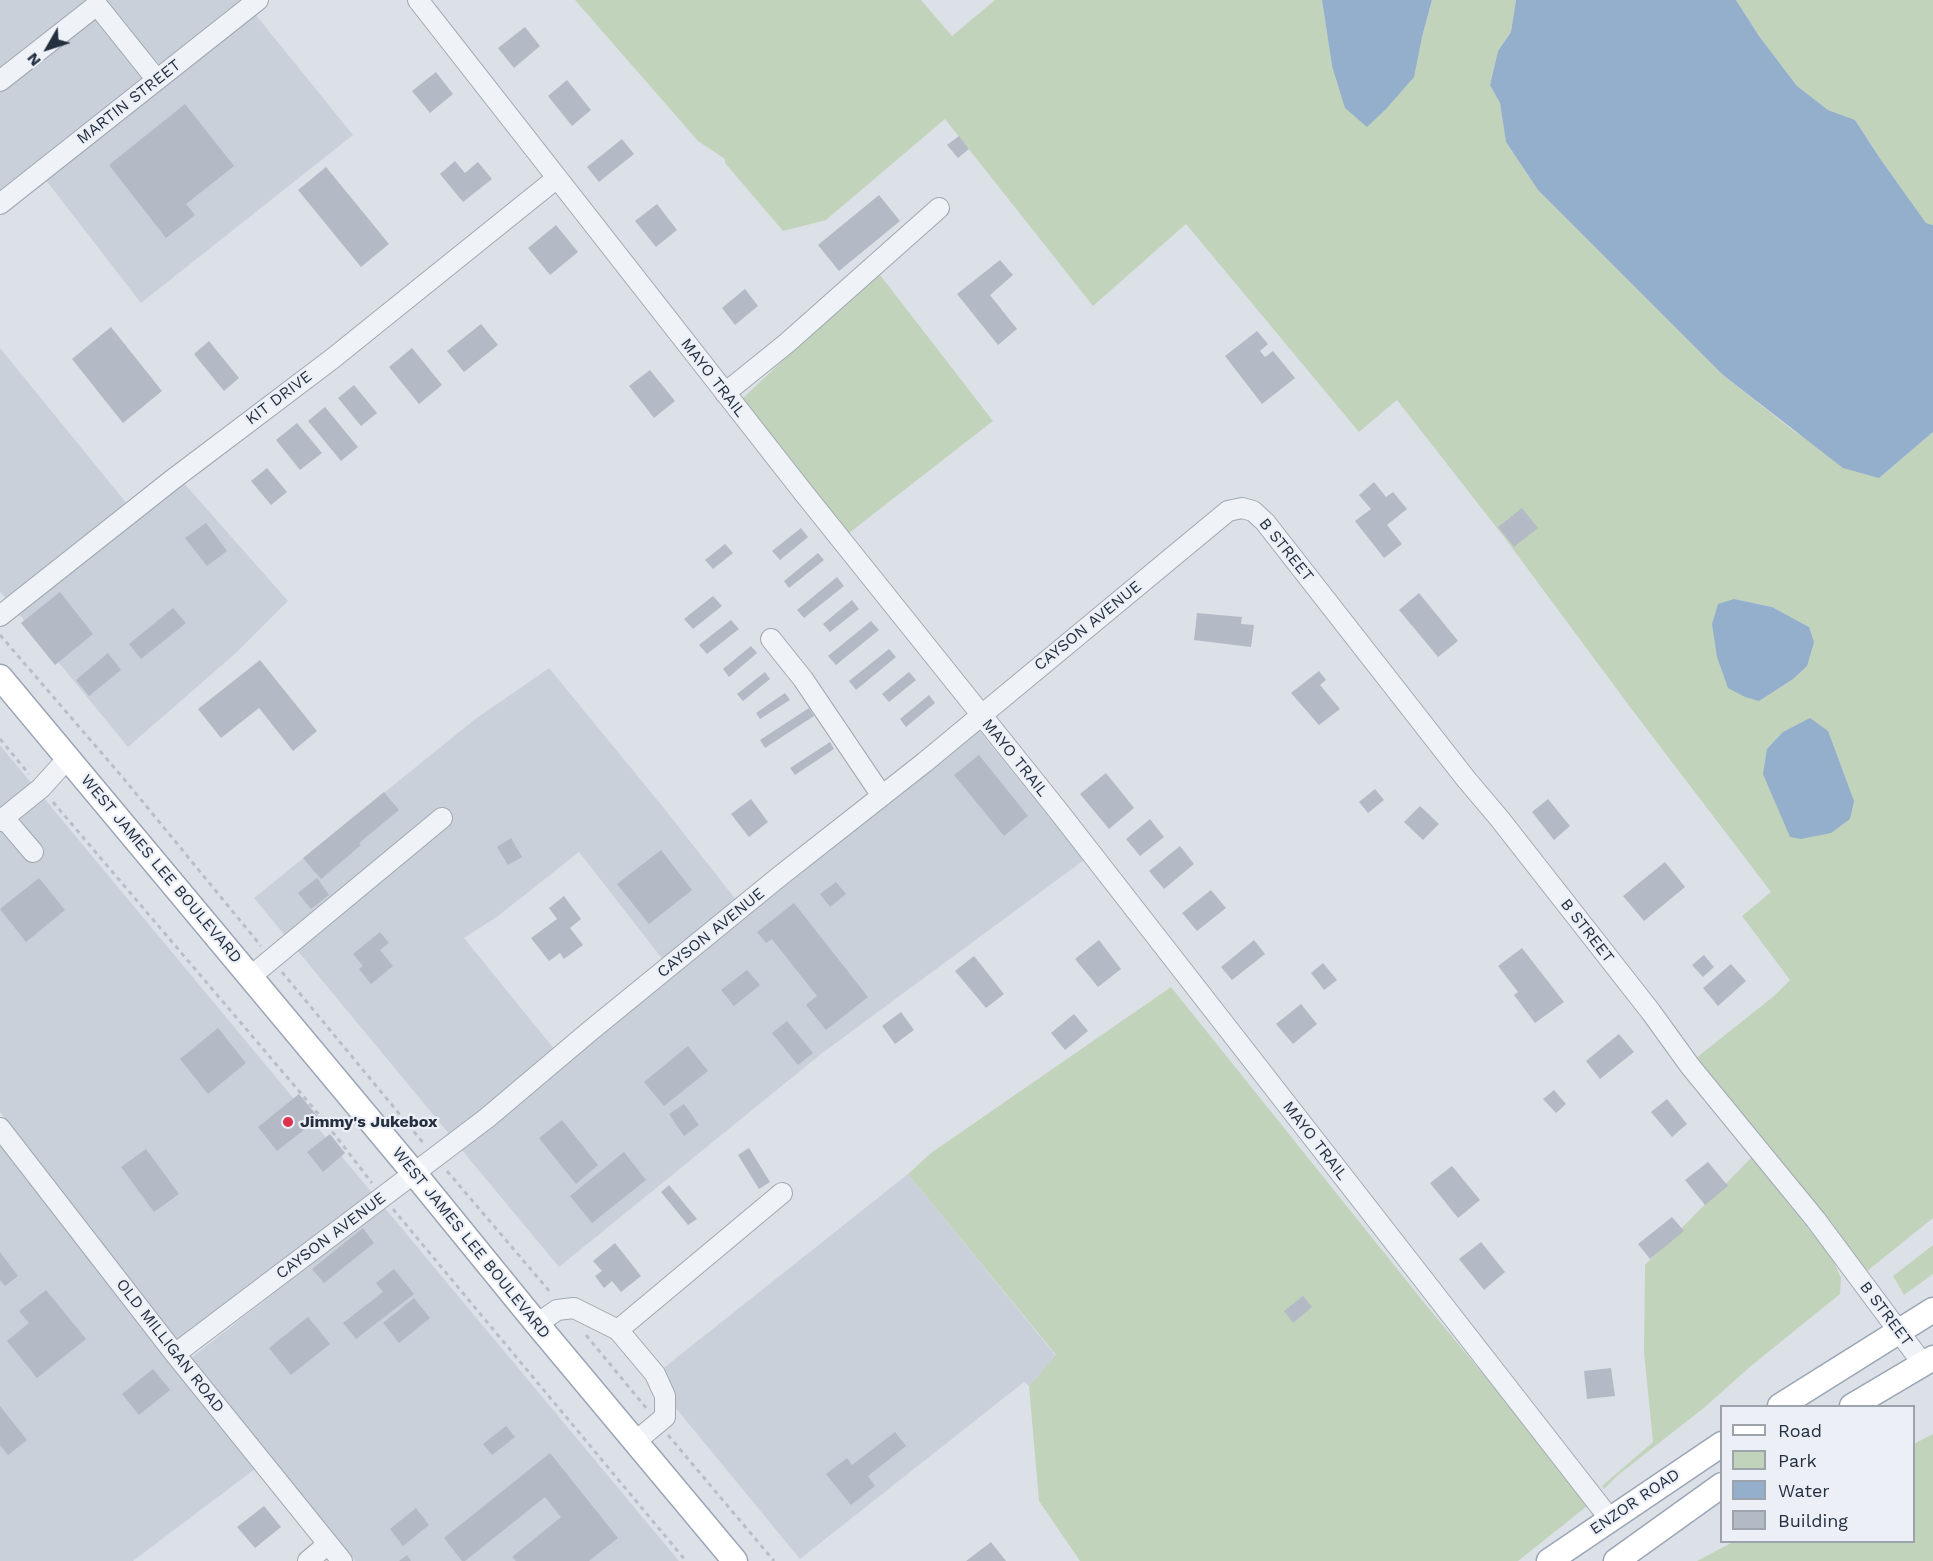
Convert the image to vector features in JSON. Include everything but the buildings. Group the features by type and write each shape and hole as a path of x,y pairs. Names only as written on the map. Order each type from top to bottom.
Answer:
{"main road":[{"name":"WEST JAMES LEE BOULEVARD","path":"0,677 735,1561"},
{"path":"1783,1405 1933,1310"},
{"path":"1855,1405 1928,1361"},
{"name":"ENZOR ROAD","path":"1549,1561 1720,1445"},
{"path":"1616,1561 1720,1486"}],"street":[{"name":"MARTIN STREET","path":"0,204 258,0"},
{"name":"MAYO TRAIL","path":"418,0 901,616 1056,808 1610,1519"},
{"path":"0,81 97,5 157,80"},
{"name":"KIT DRIVE","path":"0,616 172,480 332,359 557,178"},
{"path":"725,393 803,329 939,208"},
{"name":"CAYSON AVENUE","path":"175,1354 487,1118 590,1031 981,716 1228,511 1242,508"},
{"name":"B STREET","path":"1242,508 1253,511 1266,522 1652,1012 1690,1066 1816,1220 1899,1331 1928,1361"},
{"path":"771,639 803,679 882,796"},
{"path":"33,852 2,819 41,788 68,758"},
{"path":"250,977 442,818"},
{"name":"OLD MILLIGAN ROAD","path":"0,1128 175,1354 342,1561"},
{"path":"618,1330 782,1192"},
{"path":"537,1324 557,1310 574,1308 618,1330 655,1374 664,1396 665,1417 635,1442"},
{"path":"308,1561 328,1544"}],"path":[{"path":"0,634 124,779 435,1157 565,1309 774,1561"},
{"path":"0,739 321,1117 383,1197 686,1561"}],"shaded area":[{"path":"0,0 243,0 0,193"},
{"path":"255,14 353,135 141,303 45,179"},
{"path":"0,348 128,505 7,600 0,592"},
{"path":"183,482 288,601 237,652 128,747 18,613"},
{"path":"549,668 737,901 664,961 579,852 498,916 464,938 555,1050 450,1135 254,898 474,720"},
{"path":"978,729 1084,860 821,1054 559,1267 461,1149 785,883"},
{"path":"0,745 32,784 0,810"},
{"path":"43,797 373,1194 177,1342 0,1112 0,832"},
{"path":"0,1145 172,1367 255,1469 133,1561 0,1561"},
{"path":"908,1174 1056,1356 1029,1386 1024,1382 800,1559 651,1378"},
{"path":"384,1207 679,1561 355,1561 191,1358"}],"green space":[{"path":"575,0 921,0 952,36 995,0 1322,0 1332,66 1422,37 1432,0 1516,0 1511,32 1498,51 1490,85 1500,102 1506,142 1538,190 1723,375 1795,432 1879,478 1933,432 1933,1218 1861,1276 1849,1247 1696,1058 1774,996 1790,980 1742,916 1771,892 1504,537 1397,400 1359,432 1186,224 1093,306 945,119 826,220 783,231 725,163 725,159 698,141","holes":["1734,599 1772,607 1809,627"]},
{"path":"1736,0 1933,0 1933,225 1926,223 1855,120 1828,110 1797,86 1759,36"},
{"path":"877,271 993,421 849,533 742,399"},
{"path":"1171,987 1422,1300 1482,1373 1515,1408 1591,1503 1518,1561 1080,1561 1039,1501 1029,1386 1056,1355 908,1174 931,1153"},
{"path":"1752,1157 1832,1258 1841,1278 1840,1294 1751,1366 1705,1407 1618,1475 1604,1489 1602,1486 1653,1442 1644,1352 1645,1265"},
{"path":"1933,1245 1933,1274 1904,1295 1893,1276"},
{"path":"1933,1434 1933,1561 1697,1561 1731,1543 1915,1543 1915,1443"}],"water":[{"path":"1322,0 1432,0 1414,77 1367,127 1345,108 1332,66"},
{"path":"1516,0 1736,0 1759,36 1797,86 1828,110 1855,120 1926,223 1933,225 1933,432 1879,478 1843,468 1723,375 1538,190 1506,142 1500,103 1490,85 1498,51 1511,32"},
{"path":"1734,599 1772,607 1809,627 1814,642 1807,666 1793,679 1759,701 1728,688 1717,657 1712,624 1718,604"},
{"path":"1810,718 1828,731 1854,801 1850,819 1831,833 1801,839 1790,837 1763,774 1767,749 1783,732"}],"place":[{"name":"Jimmy's Jukebox","path":"288,1122"}]}
